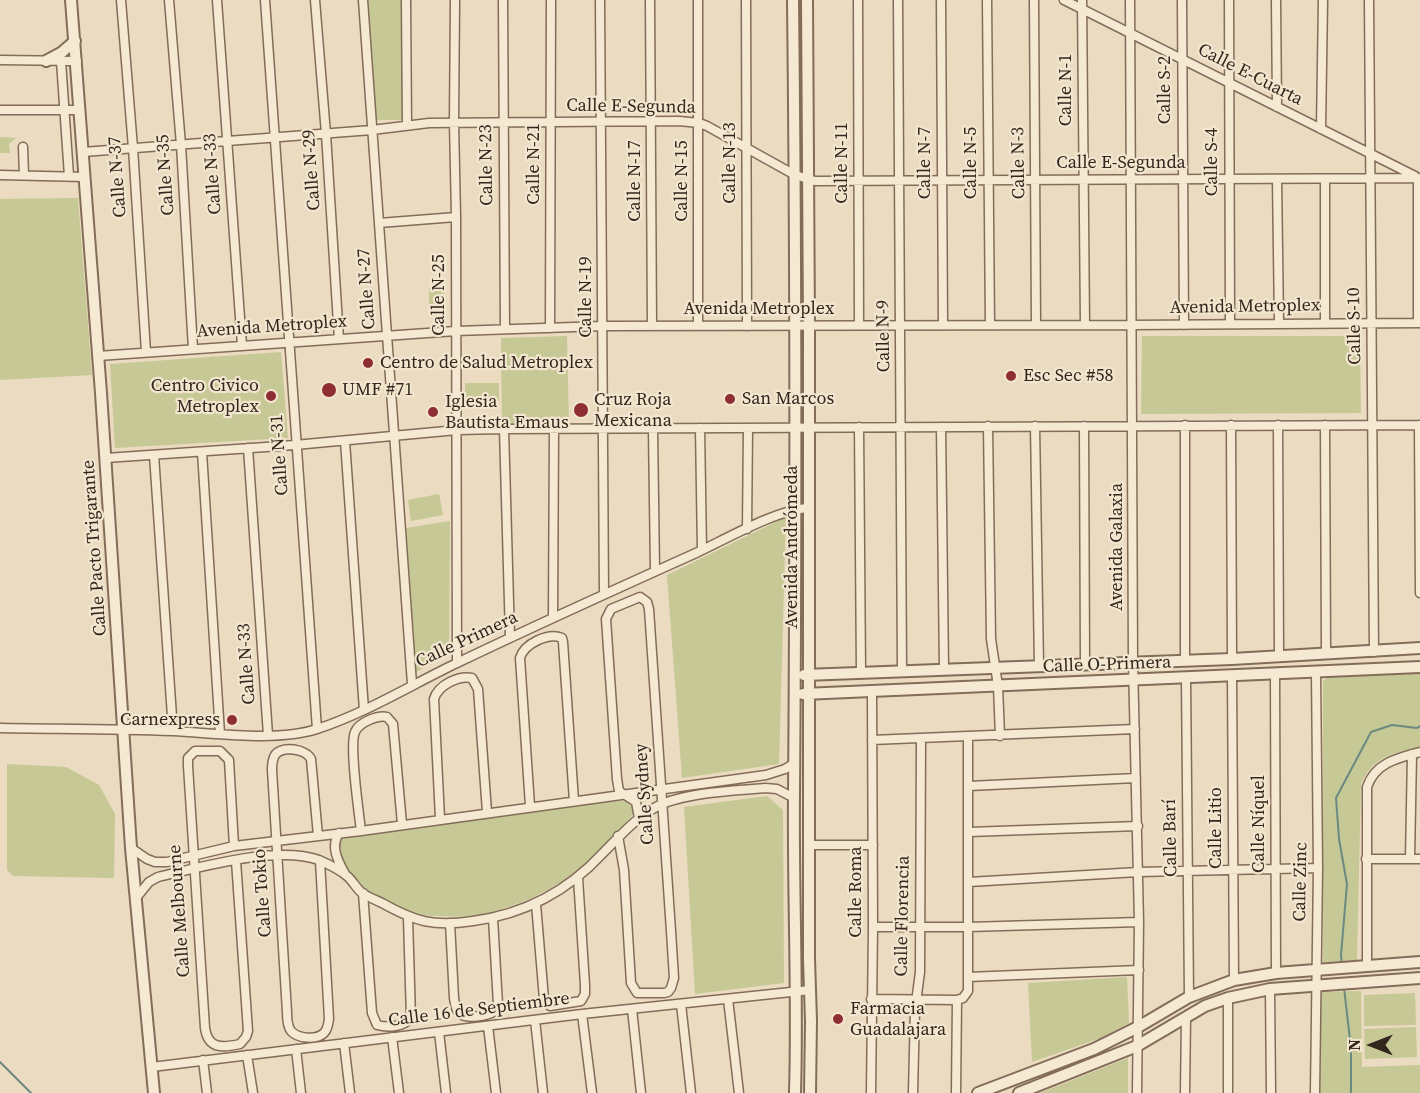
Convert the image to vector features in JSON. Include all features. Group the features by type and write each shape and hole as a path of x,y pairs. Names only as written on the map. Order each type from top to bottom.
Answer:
{"street":[{"name":"Calle Pacto Trigarante","path":"72,0 106,458 131,848 154,1093"},
{"name":"Calle N-37","path":"121,0 146,352"},
{"name":"Calle N-35","path":"169,0 181,145 193,349"},
{"name":"Calle N-33","path":"217,0 242,345"},
{"name":"Calle N-31","path":"265,0 317,729"},
{"name":"Calle N-29","path":"315,0 339,339"},
{"name":"Calle N-27","path":"363,0 412,684"},
{"path":"406,0 407,125"},
{"name":"Calle N-25","path":"455,0 457,663"},
{"name":"Calle N-23","path":"503,0 505,329"},
{"name":"Calle N-21","path":"550,328 551,0"},
{"name":"Calle N-19","path":"600,0 604,594"},
{"name":"Calle N-17","path":"650,0 651,326"},
{"name":"Calle N-15","path":"698,0 698,326"},
{"name":"Calle N-13","path":"746,0 747,326"},
{"name":"Avenida Andrómeda","path":"793,0 796,325 794,798 797,991 795,1093"},
{"name":"Avenida Andrómeda","path":"807,0 810,1093"},
{"name":"Calle N-11","path":"858,0 859,325"},
{"name":"Calle N-9","path":"898,0 902,671"},
{"name":"Calle N-7","path":"941,0 943,325"},
{"name":"Calle N-5","path":"987,0 990,325"},
{"name":"Calle N-3","path":"1034,0 1036,325"},
{"name":"Calle E-Cuarta","path":"1064,0 1082,4 1131,34 1419,179"},
{"name":"Avenida Galaxia","path":"1130,0 1133,662 1138,826 1137,1093"},
{"name":"Calle S-2","path":"1182,0 1184,324"},
{"name":"Calle S-4","path":"1229,0 1230,324"},
{"path":"1276,0 1276,108"},
{"path":"1321,129 1323,0"},
{"name":"Calle S-10","path":"1369,0 1374,651"},
{"name":"Calle N-1","path":"1082,4 1085,324"},
{"path":"46,61 61,53 75,41"},
{"path":"0,60 77,61"},
{"path":"62,61 69,176"},
{"path":"0,110 80,110"},
{"name":"Calle E-Segunda","path":"83,152 454,122 652,121 699,123 795,175 823,181 1419,179"},
{"path":"23,147 24,175"},
{"path":"0,175 85,177"},
{"path":"1277,179 1279,324"},
{"path":"1325,179 1325,323"},
{"path":"1419,179 1419,322"},
{"path":"379,223 456,217"},
{"name":"Avenida Metroplex","path":"98,356 456,331 603,326 1419,322"},
{"path":"1185,425 1185,660"},
{"path":"1231,425 1232,658"},
{"path":"1278,425 1279,656"},
{"path":"1325,425 1326,654"},
{"path":"106,458 295,445 457,430 1420,425 1420,593"},
{"path":"988,426 991,639 998,686 1000,736"},
{"path":"1035,426 1039,666"},
{"path":"1084,426 1085,664"},
{"path":"859,427 861,673"},
{"path":"941,427 944,669"},
{"path":"700,428 702,550"},
{"path":"747,529 748,428"},
{"path":"504,429 510,638"},
{"path":"553,617 554,429"},
{"path":"653,429 655,571"},
{"path":"345,441 364,710"},
{"name":"Calle N-33","path":"248,448 268,735"},
{"path":"202,452 220,734"},
{"path":"154,455 173,731"},
{"name":"Calle Primera","path":"0,728 268,735 317,729 364,710 412,684 553,617 747,529 795,508 809,508"},
{"name":"Calle Sydney","path":"618,836 624,870 631,983 637,993 664,993 671,988 674,978 650,609 644,599 636,597 611,609 606,619 617,779 619,791 623,794"},
{"path":"530,806 520,658 528,646 552,636 562,638 563,642 574,801"},
{"name":"Calle O-Primera","path":"795,675 1326,654 1420,648"},
{"name":"Calle O-Primera","path":"795,695 1420,667"},
{"name":"Calle Zinc","path":"1315,1093 1318,867 1316,672"},
{"name":"Calle Níquel","path":"1275,674 1276,973"},
{"name":"Calle Litio","path":"1232,676 1233,980"},
{"path":"440,818 435,699 442,687 461,678 472,678 478,689 487,812"},
{"name":"Calle Barí","path":"1185,679 1189,997"},
{"name":"Calle Roma","path":"870,1093 873,927 872,692"},
{"path":"361,831 353,750 354,734 361,725 382,716 391,720 393,724 402,825"},
{"path":"872,740 1135,729"},
{"path":"871,999 957,1000 963,998 968,991 968,737"},
{"name":"Calle Florencia","path":"913,1093 916,999 919,988 921,739"},
{"name":"Calle Melbourne","path":"234,846 229,760 220,751 198,750 191,754 188,766 205,1028 208,1041 212,1045 219,1046 240,1044 248,1031 236,861"},
{"name":"Calle Tokio","path":"318,836 313,765 309,754 284,750 274,757 272,770 288,1022 292,1033 297,1036 322,1035 327,1031 329,1019 320,861"},
{"path":"1362,966 1366,793 1369,780 1389,761 1416,754 1415,859 1366,859"},
{"path":"131,848 147,859 167,862 234,846 361,831 440,818 766,775 795,763"},
{"path":"969,786 1136,778"},
{"path":"702,784 703,795"},
{"path":"136,898 149,882 158,877 236,861 278,855 299,856 320,861 346,875 363,893 408,918 450,923 493,918 536,904 562,890 578,878 618,836 639,818 662,805 703,795 765,788 777,789 794,798"},
{"path":"623,794 636,802 639,818"},
{"path":"969,832 1138,826"},
{"path":"339,833 335,838 335,851 346,875"},
{"path":"809,844 873,845"},
{"path":"969,882 1138,872 1318,867"},
{"path":"536,904 544,999 550,1006 577,1003 585,994 578,878"},
{"path":"363,893 372,1017 377,1025 382,1027 403,1024 411,1018 408,918"},
{"path":"450,923 454,998 457,1010 465,1016 491,1014 496,1009 498,999 493,918"},
{"path":"873,927 1138,922"},
{"path":"978,1093 1094,1049 1138,1028 1189,997 1233,980 1276,973 1420,962"},
{"path":"968,977 1138,970"},
{"path":"1019,1093 1137,1046 1206,1006 1228,998 1270,989 1420,978"},
{"path":"1270,989 1271,1093"},
{"name":"Calle 16 de Septiembre","path":"152,1067 582,1014 810,990"},
{"path":"1228,998 1228,1093"},
{"path":"728,999 739,1093"},
{"path":"956,1093 957,1000"},
{"path":"681,1004 691,1093"},
{"path":"632,1009 641,1093"},
{"path":"582,1014 592,1093"},
{"path":"1185,1093 1186,1017"},
{"path":"535,1020 543,1093"},
{"path":"488,1026 496,1093"},
{"path":"439,1032 446,1093"},
{"path":"392,1038 399,1093"},
{"path":"344,1043 350,1093"},
{"path":"296,1049 301,1093"},
{"path":"247,1055 253,1093"},
{"path":"203,1060 207,1093"}],"green space":[{"path":"367,0 402,0 402,120 376,120"},
{"path":"0,137 16,138 9,144 10,153 0,153"},
{"path":"78,198 92,375 0,380 0,199"},
{"path":"429,288 444,288 444,316 429,316"},
{"path":"567,336 569,425 502,424 501,338"},
{"path":"1142,336 1360,336 1361,413 1141,414"},
{"path":"281,352 288,438 115,448 110,364"},
{"path":"465,383 499,383 499,401 465,402"},
{"path":"439,494 443,515 411,521 408,500"},
{"path":"786,517 779,764 682,778 667,575"},
{"path":"450,521 449,654 416,672 406,528"},
{"path":"1420,673 1420,747 1392,754 1378,761 1366,774 1361,784 1357,960 1323,962 1323,681 1327,678"},
{"path":"7,764 66,767 99,785 115,814 114,878 13,876 7,870"},
{"path":"767,796 783,810 784,983 695,994 684,807"},
{"path":"626,801 634,812 631,817 585,865 560,883 532,898 497,911 464,917 413,915 363,891 345,867 338,850 338,843 342,839 389,831 603,802"},
{"path":"1127,977 1129,1023 1101,1038 1032,1062 1028,983"},
{"path":"1361,991 1362,1067 1420,1065 1420,1093 1318,1093 1318,992"},
{"path":"1415,993 1416,1025 1364,1026 1364,995"},
{"path":"1416,1027 1417,1057 1365,1059 1364,1029"},
{"path":"1128,1058 1128,1093 1040,1093"}],"waterway":[{"path":"1342,965 1347,884 1339,839 1336,798 1371,732 1392,725 1417,728 1420,726"},
{"path":"1344,988 1351,1048 1351,1093"},
{"path":"0,1062 31,1093"}],"place":[{"name":"Centro de Salud Metroplex","path":"368,363"},
{"name":"Esc Sec #58","path":"1011,376"},
{"name":"UMF #71","path":"329,390"},
{"name":"Centro Civico Metroplex","path":"271,396"},
{"name":"San Marcos","path":"730,399"},
{"name":"Cruz Roja Mexicana","path":"581,410"},
{"name":"Iglesia Bautista Emaus","path":"433,412"},
{"name":"Carnexpress","path":"232,720"},
{"name":"Farmacia Guadalajara","path":"838,1019"}]}
